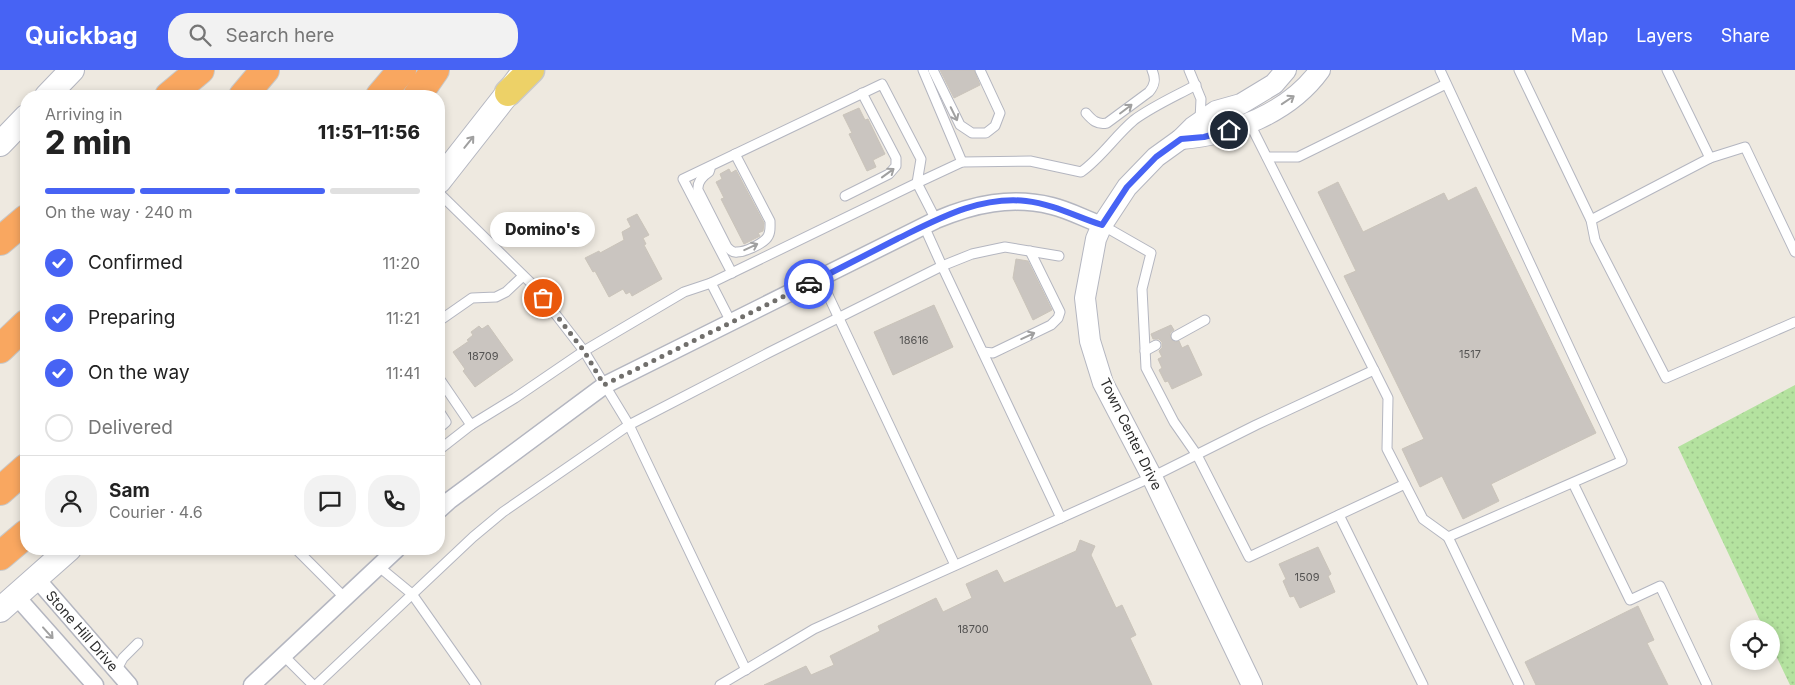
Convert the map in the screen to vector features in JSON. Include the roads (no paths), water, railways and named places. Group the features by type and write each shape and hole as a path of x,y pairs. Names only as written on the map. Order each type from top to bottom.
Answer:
{"highway":[{"path":"176,90 200,70"},
{"path":"248,90 265,70"},
{"path":"385,90 402,70"},
{"path":"420,90 435,70"},
{"path":"0,241 20,224"},
{"path":"0,349 20,330"},
{"path":"0,491 20,473"},
{"path":"0,556 20,539"}],"main road":[{"path":"52,90 72,70"},
{"path":"445,173 508,94 524,70"},
{"path":"508,94 531,70"},
{"path":"0,144 20,123"},
{"path":"8,603 62,555"}],"street":[{"name":"Town Center Drive","path":"1252,685 1152,477 1103,383 1090,341 1085,298 1096,239 1102,225 1127,187 1156,157 1181,139 1206,111 1241,104 1274,84 1286,70"},
{"name":"Town Center Drive","path":"1181,139 1204,137 1250,124 1295,95 1320,70"},
{"path":"1241,104 1250,124"},
{"path":"445,505 604,385 930,223 960,210 989,203 1025,201 1053,206 1102,225"},
{"path":"252,685 390,555"},
{"name":"Stone Hill Drive","path":"36,578 129,685"},
{"name":"Stone Hill Drive","path":"8,603 95,685"}],"lane":[{"path":"923,70 962,162"},
{"path":"933,70 960,125 972,133 986,133 995,126 1000,113 980,70"},
{"path":"1086,113 1092,120 1101,124 1107,123 1149,92 1154,86 1155,77 1152,70"},
{"path":"1189,70 1206,111"},
{"path":"1440,70 1622,462 1448,537"},
{"path":"1519,70 1591,220 1595,240 1666,378 1795,322"},
{"path":"1667,70 1710,158"},
{"path":"732,273 683,179 882,84 921,159 917,183 942,266 1061,518"},
{"path":"1267,158 1298,157 1446,84"},
{"path":"445,445 471,425 584,351 684,292 711,283 962,162 1030,161 1081,172 1090,166 1112,141 1135,120 1196,85"},
{"path":"845,196 889,174 896,166 896,158 862,93"},
{"path":"1250,124 1388,398 1387,449 1423,519 1448,537 1519,685"},
{"path":"1591,220 1710,158 1745,147 1795,252"},
{"path":"710,166 709,172 702,178 698,186 698,190 727,247 731,251 737,252 749,249 766,239 770,231 770,221 735,154"},
{"path":"445,199 533,286 584,351 629,425 746,670"},
{"path":"1102,225 1151,253 1142,289 1146,368 1169,414 1197,454 1249,557 1406,484"},
{"path":"283,655 314,685 474,537 504,512 629,425 698,388 942,266 972,254 1005,247 1059,256"},
{"path":"983,352 993,353 1051,325 1058,318 1060,312 1030,251"},
{"path":"445,317 472,298 496,297 506,292 523,276"},
{"path":"820,278 955,565"},
{"path":"711,283 731,322"},
{"path":"1176,336 1205,320"},
{"path":"1145,351 1156,345"},
{"path":"720,685 814,629 1152,477 1374,370"},
{"path":"445,387 471,425"},
{"path":"1573,483 1630,600 1660,586 1707,685"},
{"path":"1339,515 1423,685"},
{"path":"302,555 344,597"},
{"path":"378,566 412,594 476,685"},
{"path":"116,671 123,658 138,643"}],"place":[{"name":"Domino's","path":"543,298"}]}
